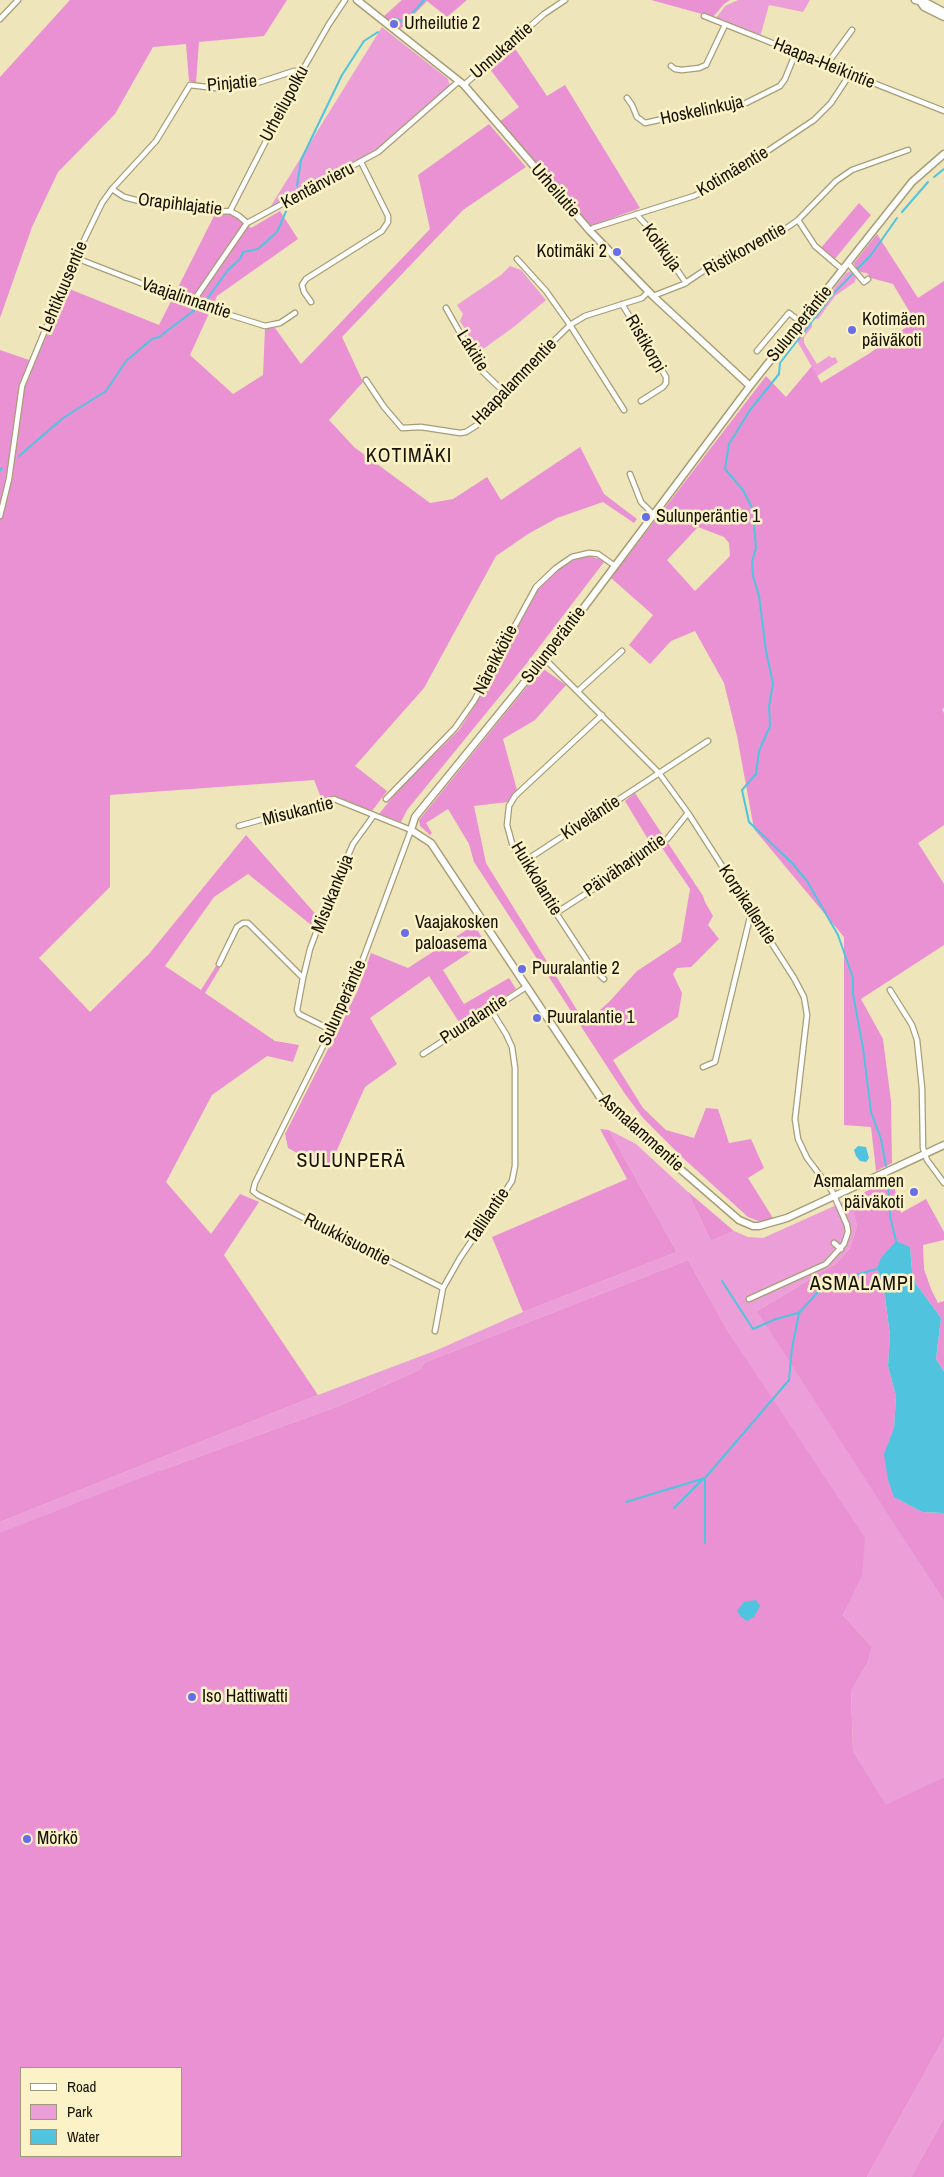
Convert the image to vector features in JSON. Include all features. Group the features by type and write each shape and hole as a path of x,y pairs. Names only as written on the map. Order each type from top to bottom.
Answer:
{"street":[{"path":"0,19 18,0"},
{"name":"Urheilupolku","path":"230,211 302,71 346,0"},
{"name":"Urheilutie","path":"357,0 462,83 590,231 651,294 750,386"},
{"name":"Unnukantie","path":"462,83 544,14 565,0"},
{"path":"919,1 944,12"},
{"path":"919,1 924,8 944,17"},
{"name":"Haapa-Heikintie","path":"704,16 944,111"},
{"path":"671,66 675,70 682,70 699,68 706,65 725,24"},
{"path":"827,64 852,30"},
{"name":"Hoskelinkuja","path":"626,98 632,105 637,117 645,123 740,106 780,86 785,79 796,52"},
{"name":"Pinjatie","path":"190,85 215,88 251,85 294,70 302,71"},
{"name":"Kotimäentie","path":"590,231 594,228 694,196 715,186 814,120 831,103 850,74"},
{"name":"Kentänvieru","path":"192,303 247,223 361,162 398,136 462,83"},
{"name":"Lehtikuusentie","path":"0,516 9,479 22,386 72,265 94,217 112,189 156,141 190,85"},
{"name":"Ristikorventie","path":"651,294 686,283 724,257 778,234 798,220 836,180 852,170 908,150"},
{"name":"Sulunperäntie","path":"253,1191 259,1174 353,986 415,817 545,658 750,386 912,182 944,154"},
{"path":"311,302 304,292 302,285 306,280 382,231 388,222 388,216 361,162"},
{"name":"Orapihlajatie","path":"112,189 124,197 147,203 187,209 230,211 247,223"},
{"name":"Kotikuja","path":"636,214 648,227 686,283"},
{"path":"798,220 815,246 843,270"},
{"name":"Vaajalinnantie","path":"76,258 192,303 265,326 280,323 295,313"},
{"path":"517,259 546,291 624,410"},
{"path":"848,263 864,282 868,279"},
{"name":"Haapalammentie","path":"366,380 399,426 405,429 421,426 460,434 476,425 490,412 503,391 570,325 585,316 651,294"},
{"name":"Ristikorpi","path":"622,304 666,377 666,383 663,387 641,401"},
{"name":"Lakitie","path":"446,308 480,370 503,391"},
{"path":"758,351 789,313 801,322"},
{"path":"630,474 641,502 654,515"},
{"name":"Näreikkötie","path":"386,799 455,728 474,701 536,587 556,568 572,557 589,553 598,554 615,566"},
{"path":"578,691 622,650"},
{"name":"Korpikallentie","path":"545,658 660,773 688,813 794,978 804,997 807,1016 795,1119 798,1139 807,1158 834,1196 847,1225 848,1232 841,1249"},
{"name":"Huikkolantie","path":"602,715 515,796 509,806 507,825 512,847 590,965 604,979"},
{"name":"Kiveläntie","path":"522,862 708,740"},
{"name":"Misukantie","path":"239,826 334,799 411,830"},
{"name":"Päiväharjuntie","path":"556,914 654,850 668,838 688,813"},
{"name":"Misukankuja","path":"331,1030 299,1014 297,1010 303,978 310,949 353,844 374,815"},
{"name":"Asmalammentie","path":"411,830 431,843 604,1103 739,1220 753,1226 768,1224 801,1212 944,1145"},
{"path":"703,1067 715,1062 751,913"},
{"path":"219,964 237,927 243,923 248,923 303,978"},
{"name":"Puuralantie","path":"423,1054 526,987"},
{"path":"890,990 912,1025 917,1040 922,1088 924,1154 944,1183"},
{"name":"Tallilantie","path":"435,1332 442,1288 512,1181 515,1166 512,1047 491,1010"},
{"name":"Ruukkisuontie","path":"253,1191 442,1288"},
{"path":"749,1298 820,1267 841,1249 834,1243"}],"green space":[{"path":"738,0 810,0 803,12 769,5 760,37 716,18 725,6"},
{"path":"382,27 448,79 450,86 377,149 269,209"},
{"path":"510,266 521,270 546,300 515,326 479,352 460,321 463,314 457,305 501,275"},
{"path":"850,271 856,276 855,282 835,296 818,319 814,319 812,316 846,273"},
{"path":"807,322 812,323 812,327 804,337 804,343 817,364 829,356 835,357 838,362 817,376 795,337"},
{"path":"609,1130 636,1144 687,1191 711,1241 734,1231 748,1237 763,1238 850,1199 857,1226 850,1248 837,1263 757,1311 894,1428 900,1532 944,1601 944,1777 886,1806 853,1751 851,1689 868,1662 872,1647 843,1615 846,1609 732,1338 688,1260 426,1362 419,1370 339,1406 159,1471 0,1867 0,1522 318,1395 437,1350 523,1312 677,1252"},
{"path":"944,2038 944,2118 911,2177 867,2177"}],"shaded area":[{"path":"70,0 287,0 264,36 199,42 196,83 189,81 186,44 153,47 115,114 58,172 32,227 0,318 0,77"},
{"path":"402,0 467,0 447,17 427,1 399,30 384,16"},
{"path":"651,0 730,0 713,17"},
{"path":"514,47 547,96 565,85 640,208 588,227 499,122 519,107 489,68"},
{"path":"489,124 526,167 463,210 342,337 363,382 329,420 354,447 430,503 453,499 487,477 501,500 580,447 604,494 637,519 634,523 603,502 557,518 528,534 496,556 424,688 355,766 387,791 372,811 333,797 322,800 314,780 110,795 110,887 39,958 90,1012 149,954 246,835 319,918 315,928 248,874 214,897 165,966 201,990 216,966 220,968 205,993 275,1041 299,1045 293,1062 267,1056 212,1095 166,1182 211,1234 240,1194 259,1202 224,1255 318,1395 0,1522 0,350 35,362 67,288 159,325 215,214 230,213 251,228 280,211 298,239 217,296 190,355 233,394 263,375 265,328 275,328 301,364 430,229 418,175"},
{"path":"859,203 871,215 834,260 820,249"},
{"path":"877,234 918,298 944,281 944,708 942,709 944,713 944,825 918,843 944,884 944,945 861,999 883,1039 891,1101 892,1163 876,1171 871,1127 844,1125 844,937 754,829 737,736 724,683 695,631 671,641 650,664 629,645 653,615 611,578 766,376 786,397 812,366 821,383 870,353 915,321 893,284 871,278 867,273 860,272 854,263","holes":["698,527 724,537 729,543 730,556 695,591 667,560"]},
{"path":"589,556 604,562 527,663 407,810 401,822 379,814 399,789 459,730 477,702 539,588 558,569 574,560"},
{"path":"542,668 566,685 535,720 503,739 517,790 508,802 474,806 486,863 585,1023 609,1002 637,971 681,942 690,889 658,842 652,846 625,801 635,793 703,896 713,916 708,925 719,939 691,967 677,968 673,974 682,993 678,1017 613,1060 643,1108 666,1130 694,1138 706,1108 718,1109 729,1143 751,1139 764,1168 748,1178 773,1218 761,1222 748,1217 682,1157 643,1118 625,1094 474,862 469,844 448,809 426,823 432,833 430,835 420,826 419,820"},
{"path":"474,925 485,942 443,970 464,1004 509,978 516,989 461,1025 429,976 370,1018 397,1064 365,1087 328,1170 288,1148 285,1134 358,990 371,953 408,968"},
{"path":"600,1129 609,1130 677,1252 523,1312 492,1237 627,1179"},
{"path":"892,1179 901,1213 926,1199 944,1232 944,1240 923,1245 924,1269 931,1289 938,1303 944,1301 944,1372 936,1359 941,1318 916,1284 912,1271 910,1247 877,1269 883,1282 890,1335 888,1366 896,1396 894,1428 884,1454 894,1497 922,1512 944,1513 944,1601 757,1311 837,1263 850,1248 857,1226 850,1199"},
{"path":"687,1191 734,1231 711,1241"},
{"path":"688,1260 732,1338 865,1538 862,1575 843,1615 872,1647 868,1662 851,1690 853,1751 886,1805 944,1777 944,2038 867,2177 0,2177 0,1533 159,1471 339,1406 419,1370 426,1362"},
{"path":"944,2118 944,2177 911,2177"}],"water":[{"path":"858,1146 866,1147 869,1158 866,1162 860,1161 856,1156 854,1150"},
{"name":"ASMALAMPI","path":"896,1241 910,1247 912,1271 916,1284 941,1318 936,1359 944,1372 944,1513 922,1512 894,1497 888,1480 884,1454 894,1428 896,1396 888,1366 890,1335 883,1282 877,1269 881,1258"},
{"path":"756,1600 760,1606 754,1617 747,1621 737,1611 744,1602"}],"waterway":[{"path":"394,18 404,22 424,0"},
{"path":"297,186 301,160 342,75 364,41 378,32"},
{"path":"934,177 944,169"},
{"path":"902,212 928,182"},
{"path":"207,299 228,270 240,259 243,252 258,249 277,232 287,209"},
{"path":"886,1166 881,1139 871,1112 863,1048 853,994 853,978 838,935 807,881 792,863 749,822 742,790 756,774 759,751 770,726 769,706 773,684 766,651 759,596 753,576 752,562 756,548 754,525 757,518 743,490 725,469 729,444 750,410 779,374 780,363 834,293 871,255 897,218"},
{"path":"19,456 63,418 106,391 126,361 152,339 159,337 196,309"},
{"path":"888,1184 890,1216 896,1241"},
{"path":"705,1543 705,1478 789,1380 792,1348 799,1313 817,1293 851,1276 877,1269"},
{"path":"722,1281 753,1329 776,1319 798,1313"},
{"path":"674,1508 704,1478"},
{"path":"626,1502 705,1478"}],"place":[{"name":"Urheilutie 2","path":"394,24"},
{"name":"Kotimäki 2","path":"617,252"},
{"name":"Kotimäen päiväkoti","path":"852,330"},
{"name":"Sulunperäntie 1","path":"646,517"},
{"name":"Vaajakosken paloasema","path":"405,933"},
{"name":"Puuralantie 2","path":"522,969"},
{"name":"Puuralantie 1","path":"537,1018"},
{"name":"Asmalammen päiväkoti","path":"914,1192"},
{"name":"Iso Hattiwatti","path":"192,1697"},
{"name":"Mörkö","path":"27,1839"}],"district":[{"name":"KOTIMÄKI","path":"409,457"},
{"name":"SULUNPERÄ","path":"351,1162"},
{"name":"ASMALAMPI","path":"862,1285"}]}
